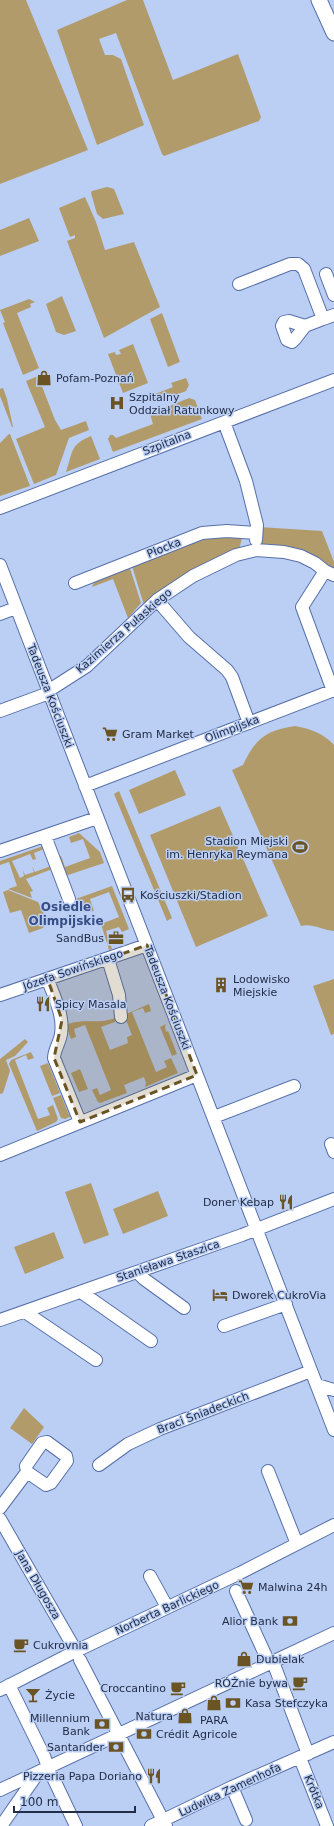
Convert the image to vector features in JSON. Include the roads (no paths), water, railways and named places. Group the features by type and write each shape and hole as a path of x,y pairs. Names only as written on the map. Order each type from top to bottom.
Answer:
{"main road":[{"path":"319,0 334,33"}],"street":[{"path":"240,284 290,264 298,264 304,269 329,317 305,326"},
{"path":"326,274 334,295"},
{"name":"Szpitalna","path":"0,508 334,380"},
{"path":"224,422 246,481 257,525 256,550"},
{"name":"Płocka","path":"75,583 202,533 227,531 256,533"},
{"name":"Kazimierza Pułaskiego","path":"0,710 49,692 87,666 157,600 193,576 236,555 256,550 272,550 301,556 315,563 329,573"},
{"name":"Tadeusza Kościuszki","path":"0,565 311,1371 332,1420"},
{"path":"329,573 302,607 333,691"},
{"path":"157,600 189,637 227,670 232,677 249,723"},
{"path":"0,614 16,608"},
{"name":"Olimpijska","path":"85,786 333,691"},
{"path":"0,851 97,818"},
{"path":"45,836 69,899"},
{"name":"Józefa Sowińskiego","path":"0,995 48,980 147,945"},
{"path":"108,959 119,995 121,1018"},
{"path":"48,980 62,1020 59,1044 54,1056 80,1122"},
{"path":"0,1155 197,1075"},
{"path":"214,1117 294,1086"},
{"name":"Stanisława Staszica","path":"0,1320 256,1229 334,1199"},
{"path":"137,1272 144,1279 184,1308"},
{"path":"81,1292 151,1341"},
{"path":"224,1326 286,1304"},
{"path":"25,1312 96,1360"},
{"name":"Braci Śniadeckich","path":"99,1465 128,1444 165,1427 311,1371"},
{"path":"317,1385 334,1390"},
{"path":"332,1420 334,1402"},
{"path":"268,1471 297,1544"},
{"path":"0,1508 27,1472"},
{"name":"Jana Długosza","path":"0,1519 78,1656 165,1823"},
{"name":"Norberta Barlickiego","path":"5,1687 78,1656 167,1607 220,1583 334,1525"},
{"path":"150,1576 167,1607"},
{"name":"Krótka","path":"236,1591 271,1662 327,1826"},
{"path":"0,1790 334,1633"},
{"path":"5,1687 44,1756 44,1770 76,1826"},
{"name":"Ludwika Zamenhofa","path":"151,1826 165,1823 232,1787 334,1742"},
{"path":"1,1826 44,1770"},
{"path":"232,1787 246,1820"}],"place":[{"name":"Pofam-Poznań","path":"44,378"},
{"name":"Szpitalny Oddział Ratunkowy","path":"117,403"},
{"name":"Gram Market","path":"110,734"},
{"name":"Stadion Miejski im. Henryka Reymana","path":"300,847"},
{"name":"Kościuszki/Stadion","path":"128,895"},
{"name":"SandBus","path":"116,938"},
{"name":"Lodowisko Miejskie","path":"221,985"},
{"name":"Spicy Masala","path":"43,1004"},
{"name":"Doner Kebap","path":"286,1202"},
{"name":"Dworek CukroVia","path":"220,1295"},
{"name":"Malwina 24h","path":"246,1587"},
{"name":"Alior Bank","path":"290,1621"},
{"name":"Cukrovnia","path":"21,1645"},
{"name":"Dubielak","path":"244,1659"},
{"name":"RÓŻnie bywa","path":"300,1683"},
{"name":"Croccantino","path":"178,1688"},
{"name":"Życie","path":"33,1695"},
{"name":"PARA","path":"214,1703"},
{"name":"Kasa Stefczyka","path":"233,1703"},
{"name":"Natura","path":"185,1716"},
{"name":"Millennium Bank","path":"102,1724"},
{"name":"Crédit Agricole","path":"144,1734"},
{"name":"Santander","path":"116,1747"},
{"name":"Pizzeria Papa Doriano","path":"154,1776"}],"district":[{"name":"Osiedle Olimpijskie","path":"66,914"}]}
